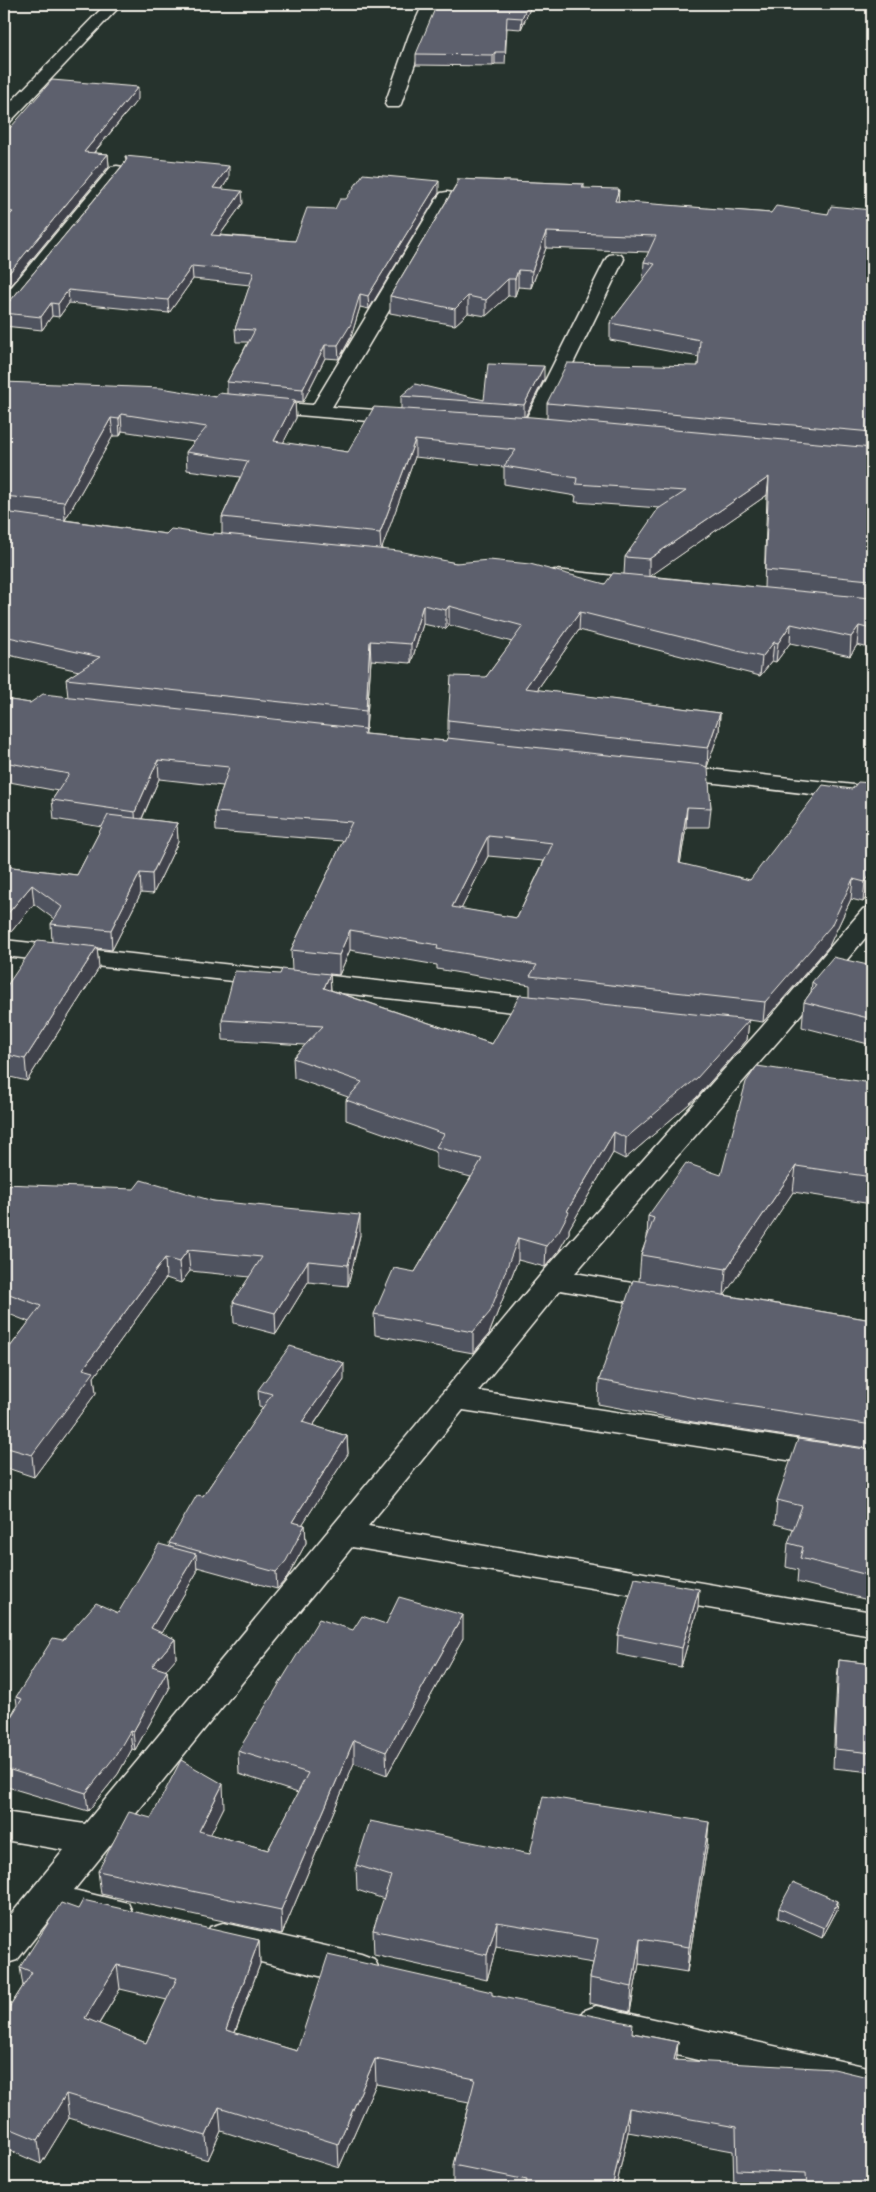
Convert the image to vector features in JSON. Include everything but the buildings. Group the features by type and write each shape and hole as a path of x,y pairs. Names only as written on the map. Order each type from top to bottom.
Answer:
{"street":[{"path":"4,118 114,4"},
{"path":"393,104 416,35 431,4"},
{"path":"4,308 118,170"},
{"path":"319,412 447,197"},
{"path":"532,427 615,259"},
{"path":"240,405 426,420"},
{"path":"537,575 665,588"},
{"path":"655,770 872,794"},
{"path":"4,1949 756,1031 871,917"},
{"path":"4,948 574,1011"},
{"path":"553,1279 688,1301"},
{"path":"456,1398 872,1462"},
{"path":"344,1534 872,1624"},
{"path":"4,1826 93,1840"},
{"path":"46,1899 143,1920"},
{"path":"192,1932 396,1978"},
{"path":"561,2015 872,2085"}]}
